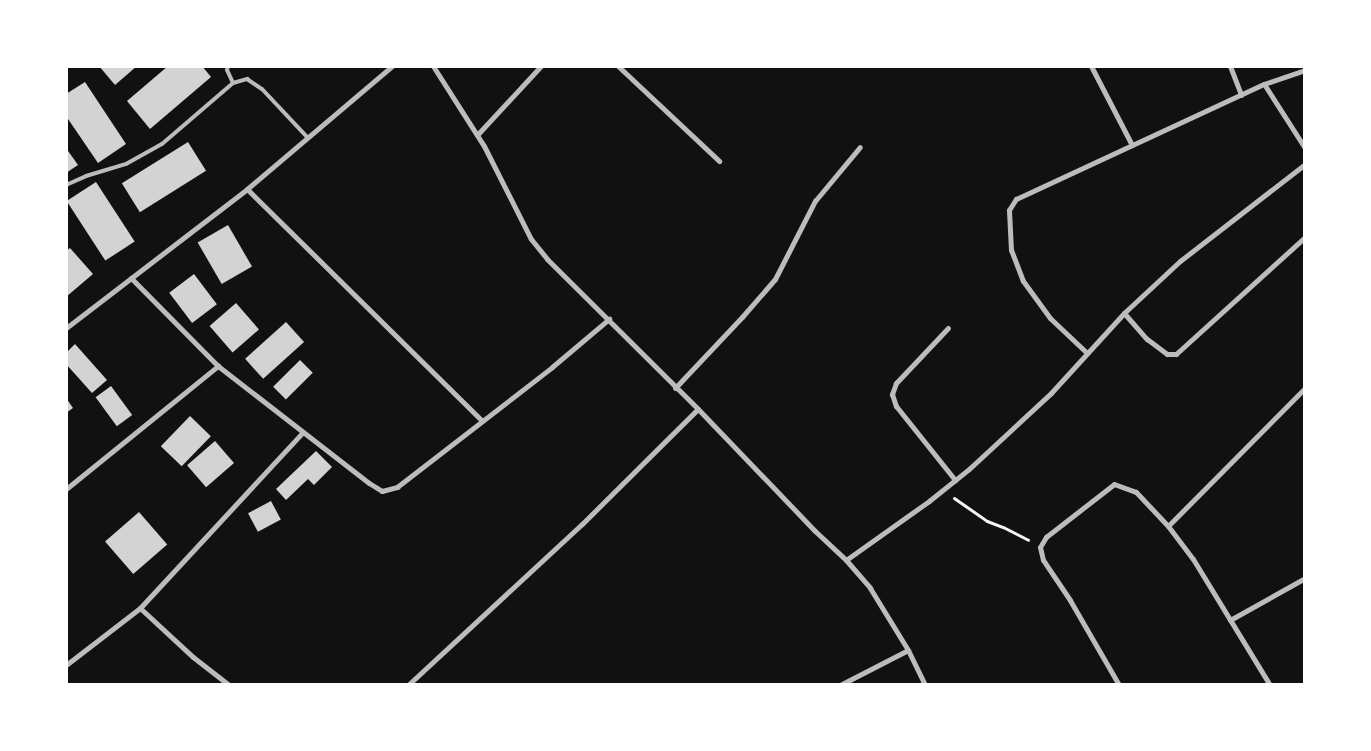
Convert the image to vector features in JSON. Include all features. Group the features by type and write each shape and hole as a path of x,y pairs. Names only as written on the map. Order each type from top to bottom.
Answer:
{"street":[{"path":"66,328 247,189 392,66"},
{"path":"433,66 477,135 531,239 547,258 698,409 814,531 846,560 870,588 908,650 925,685"},
{"path":"477,135 541,66"},
{"path":"618,66 719,161"},
{"path":"1091,66 1132,145"},
{"path":"1230,66 1241,95"},
{"path":"1087,353 1050,318 1023,281 1011,250 1009,210 1016,198 1264,84 1305,70"},
{"path":"1264,84 1305,148"},
{"path":"675,388 775,279 815,201 860,147"},
{"path":"846,560 955,480 1050,393 1124,313 1180,261 1305,164"},
{"path":"247,189 481,420"},
{"path":"1124,313 1147,339 1167,354 1176,354 1305,237"},
{"path":"131,278 218,366 368,483 382,491 389,491 397,487 481,420 552,367 609,319"},
{"path":"948,328 896,383 892,394 896,406 955,480"},
{"path":"66,489 218,366"},
{"path":"1168,526 1305,388"},
{"path":"1298,396 1305,400"},
{"path":"408,685 582,524 698,409"},
{"path":"66,665 140,608 302,432"},
{"path":"1119,685 1070,600 1043,560 1040,547 1046,537 1114,484 1136,492 1168,526 1193,559 1270,685"},
{"path":"1230,620 1305,578"},
{"path":"140,608 193,657 229,685"},
{"path":"840,685 908,650"}],"lane":[{"path":"228,66 227,70 233,83"},
{"path":"66,186 86,176 126,164 162,144 233,83 247,79 262,89 307,137"}],"path":[{"path":"944,489 987,521 1003,527 1040,547"}],"building":[{"path":"99,66 137,66 115,85"},
{"path":"168,66 202,66 211,77 150,129 127,101"},
{"path":"85,82 126,144 98,163 66,116 66,94"},
{"path":"188,142 206,171 140,212 122,183"},
{"path":"66,148 78,165 66,173"},
{"path":"96,182 135,242 105,261 67,201"},
{"path":"228,225 252,267 222,284 198,242"},
{"path":"70,248 93,274 66,297 66,251"},
{"path":"194,274 217,304 192,323 169,293"},
{"path":"236,303 259,329 233,352 210,326"},
{"path":"286,322 304,342 263,379 245,359"},
{"path":"75,344 107,380 92,393 66,364 66,353"},
{"path":"300,360 313,373 286,400 273,387"},
{"path":"111,386 132,415 117,426 96,397"},
{"path":"66,398 73,408 66,413"},
{"path":"190,416 211,436 182,466 161,446"},
{"path":"215,441 234,463 206,487 187,465"},
{"path":"316,451 332,467 314,485 308,479 286,500 276,489"},
{"path":"271,501 281,520 258,532 248,513"},
{"path":"139,512 167,544 133,574 105,542"}]}
